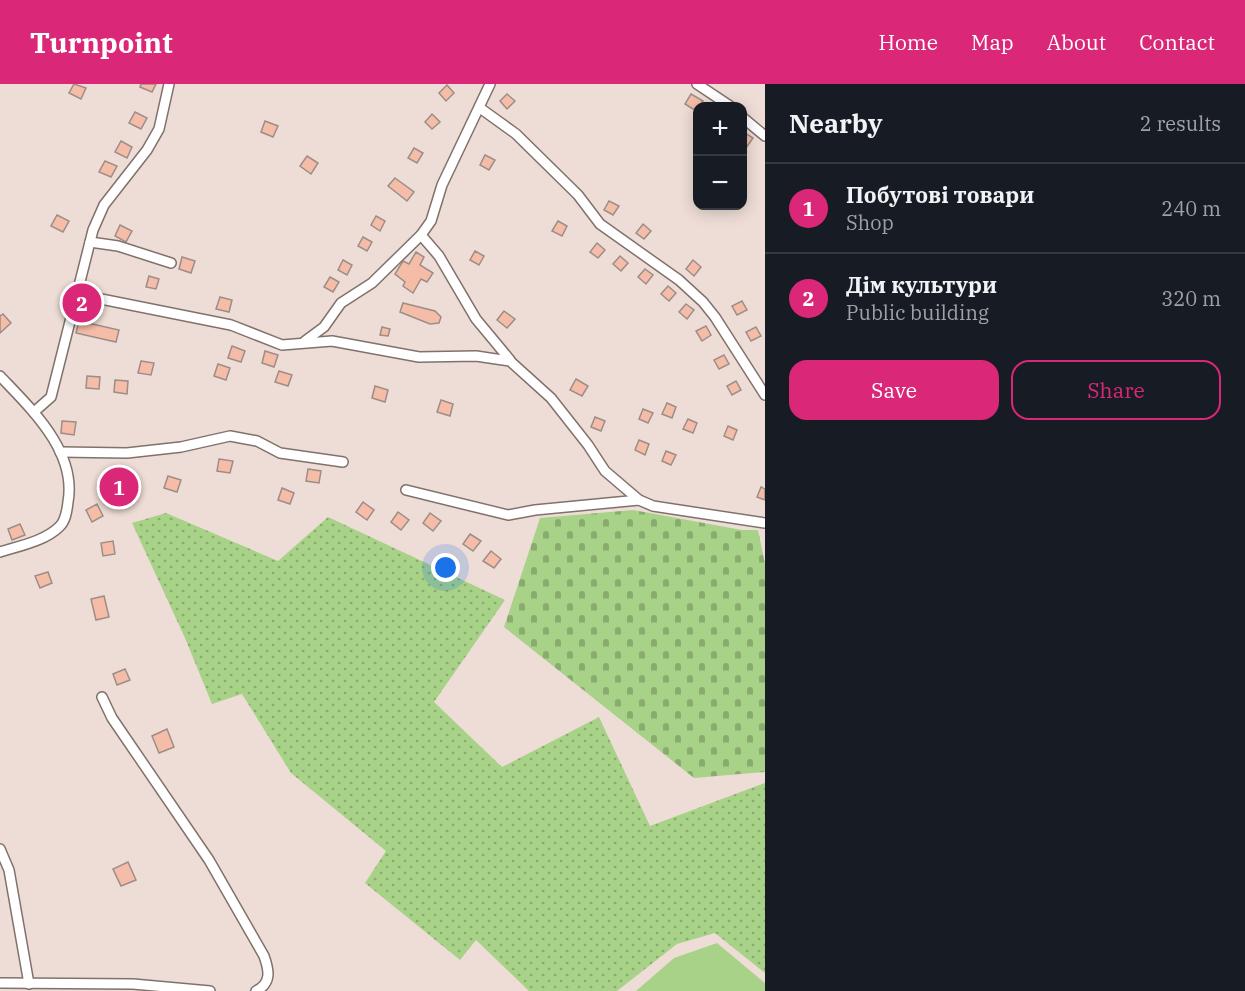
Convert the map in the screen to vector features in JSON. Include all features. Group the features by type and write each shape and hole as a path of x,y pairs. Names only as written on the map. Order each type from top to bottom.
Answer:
{"street":[{"path":"34,412 51,397 90,242 104,205 147,150 159,129 169,84"},
{"path":"302,342 316,335 341,303 372,283 421,235 431,221 442,185 490,84"},
{"path":"696,84 724,102"},
{"path":"480,108 516,134 578,195 600,224 680,280 703,302 716,317 765,395"},
{"path":"747,121 765,136"},
{"path":"421,235 439,256 476,319 510,361 551,398 605,471 639,500 653,506 765,523"},
{"path":"90,242 118,246 171,263"},
{"path":"76,294 231,325 282,345 332,341 419,357 476,356 510,361"},
{"path":"0,376 34,412 50,434 60,452 68,478 69,495 62,525 50,535 0,552"},
{"path":"60,452 127,453 190,445 230,436 257,441 280,453 343,462"},
{"path":"406,490 508,515 535,510 639,500"},
{"path":"102,697 112,718 209,860 264,956 270,972 266,982 256,991"},
{"path":"0,849 9,870 29,984"},
{"path":"0,983 133,984 210,991"}],"green space":[{"path":"633,510 742,530 758,530 765,564 765,772 694,778 504,627 540,518"},
{"path":"166,513 278,561 328,517 505,600 434,702 502,767 599,717 650,826 765,783 765,973 715,933 677,944 617,991 529,991 476,940 460,960 365,883 386,851 291,773 242,694 212,704 185,638 132,523"},
{"path":"717,943 765,983 765,991 636,991 674,958"}],"building":[{"path":"74,84 86,88 81,99 69,93"},
{"path":"141,84 156,84 152,92 140,87"},
{"path":"447,85 454,93 446,101 439,93"},
{"path":"507,94 515,101 507,109 500,101"},
{"path":"691,94 703,101 693,102 693,109 685,104"},
{"path":"135,112 147,118 141,129 129,123"},
{"path":"432,114 440,122 432,129 425,122"},
{"path":"265,121 278,126 273,137 261,132"},
{"path":"747,134 753,138 747,147"},
{"path":"121,141 132,147 127,158 115,152"},
{"path":"414,148 423,153 417,163 408,158"},
{"path":"485,155 495,160 489,170 480,165"},
{"path":"307,156 318,163 311,174 300,166"},
{"path":"105,161 117,166 111,177 99,172"},
{"path":"395,178 414,192 407,201 388,186"},
{"path":"609,201 619,206 613,215 604,210"},
{"path":"57,215 69,221 63,232 51,226"},
{"path":"376,216 385,221 380,231 371,225"},
{"path":"558,221 567,226 562,236 552,231"},
{"path":"643,224 651,231 644,239 636,233"},
{"path":"120,225 132,231 126,242 115,236"},
{"path":"363,237 372,242 367,251 358,246"},
{"path":"597,243 605,250 598,258 590,252"},
{"path":"475,251 484,256 479,265 470,260"},
{"path":"416,252 424,257 420,265 433,273 427,282 421,279 413,293 403,286 405,282 395,274 403,261 409,264"},
{"path":"620,256 628,263 621,271 613,264"},
{"path":"182,257 195,261 191,273 179,269"},
{"path":"343,260 352,265 347,275 338,270"},
{"path":"693,260 701,267 694,276 686,269"},
{"path":"645,269 653,275 646,284 638,277"},
{"path":"149,276 159,279 156,289 146,287"},
{"path":"330,277 339,282 333,292 324,287"},
{"path":"668,286 676,293 669,301 661,294"},
{"path":"220,297 232,300 229,312 216,309"},
{"path":"742,301 747,310 737,315 732,306"},
{"path":"403,303 435,311 441,317 439,323 430,324 400,312"},
{"path":"686,304 694,310 687,319 679,312"},
{"path":"504,311 515,319 507,328 497,320"},
{"path":"3,314 11,323 0,333 0,316"},
{"path":"79,321 119,330 116,342 76,333"},
{"path":"706,326 711,335 702,341 696,331"},
{"path":"382,327 390,329 388,336 380,335"},
{"path":"756,327 761,336 751,341 746,332"},
{"path":"232,346 245,351 241,362 228,358"},
{"path":"265,351 278,355 274,367 262,363"},
{"path":"724,355 729,364 719,369 714,360"},
{"path":"141,361 154,363 151,375 138,373"},
{"path":"218,364 230,368 226,380 214,376"},
{"path":"279,371 292,375 288,386 275,382"},
{"path":"87,376 100,377 99,389 86,388"},
{"path":"576,379 588,386 582,396 570,390"},
{"path":"115,380 128,381 127,394 114,392"},
{"path":"736,381 741,390 732,395 727,386"},
{"path":"375,386 388,390 385,402 372,398"},
{"path":"441,400 453,404 450,416 437,412"},
{"path":"667,403 676,407 672,418 662,414"},
{"path":"643,409 653,413 648,423 639,419"},
{"path":"595,417 605,421 601,431 591,427"},
{"path":"688,419 697,423 693,433 683,429"},
{"path":"62,421 76,422 74,435 61,433"},
{"path":"728,426 737,430 733,440 724,436"},
{"path":"639,440 649,444 645,455 635,450"},
{"path":"666,451 676,455 671,465 662,461"},
{"path":"219,459 233,461 230,473 217,471"},
{"path":"308,469 321,471 319,483 306,481"},
{"path":"117,476 122,486 103,497 97,486"},
{"path":"168,476 181,480 177,492 164,488"},
{"path":"761,487 765,489 765,500 757,497"},
{"path":"282,488 294,493 290,504 278,500"},
{"path":"363,502 374,510 367,520 356,512"},
{"path":"97,504 103,516 92,522 86,510"},
{"path":"398,512 409,520 401,530 391,522"},
{"path":"430,513 441,521 433,531 423,523"},
{"path":"20,524 25,535 12,540 8,529"},
{"path":"470,534 481,541 473,551 463,544"},
{"path":"113,541 115,554 103,556 101,543"},
{"path":"491,551 501,559 494,568 483,561"},
{"path":"48,572 52,583 40,588 35,576"},
{"path":"104,596 109,617 96,620 91,599"},
{"path":"125,669 130,680 117,685 113,674"},
{"path":"167,729 174,747 159,753 152,736"},
{"path":"128,862 136,880 121,886 113,869"}],"place":[{"name":"Дім культури","path":"82,303"},
{"name":"Побутові товари","path":"119,487"}]}
